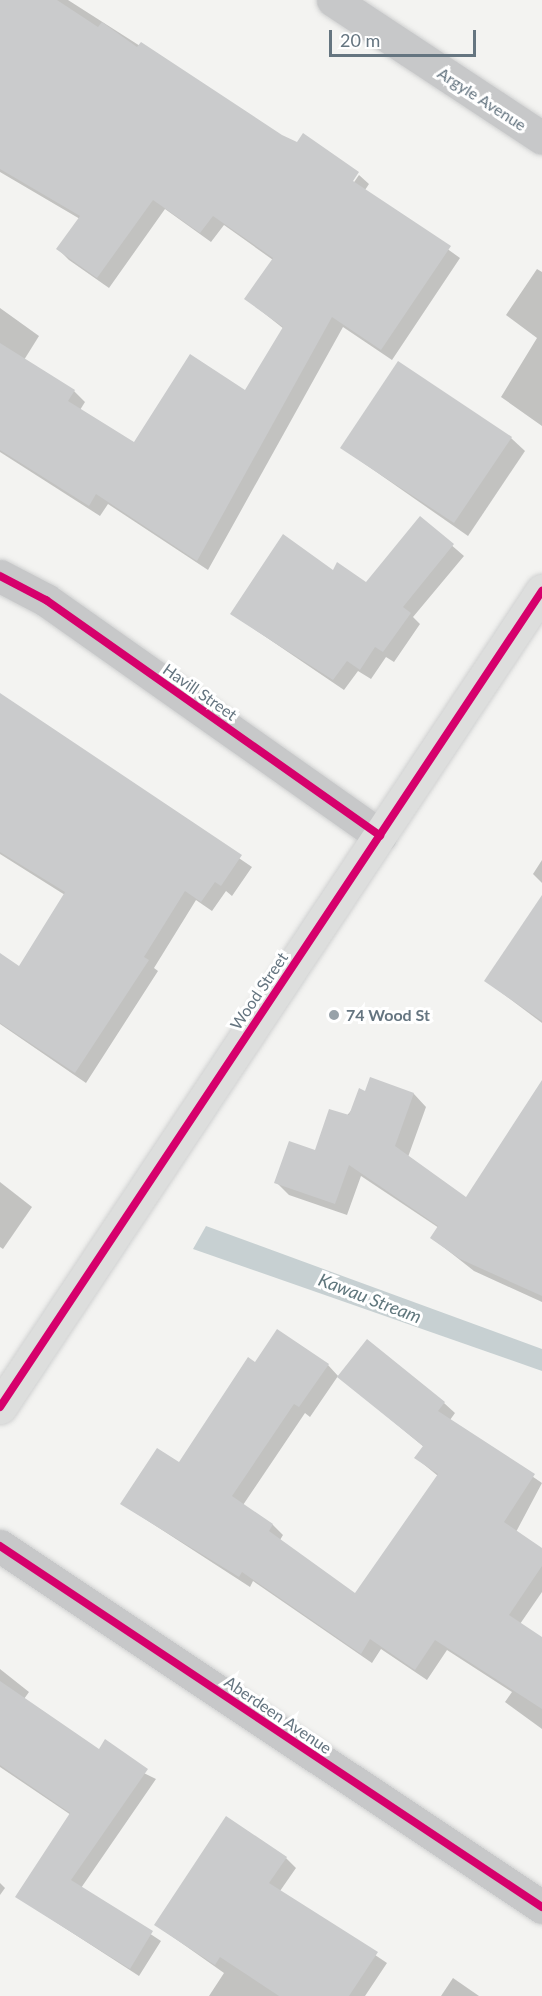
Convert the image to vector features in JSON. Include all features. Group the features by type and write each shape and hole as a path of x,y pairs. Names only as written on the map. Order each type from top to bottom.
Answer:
{"street":[{"name":"Argyle Avenue","path":"333,0 542,138"},
{"name":"Havill Street","path":"0,576 46,600 380,836"},
{"name":"Wood Street","path":"0,1407 180,1133 537,608"},
{"name":"Aberdeen Avenue","path":"0,1546 542,1907"}],"water":[{"name":"Kawau Stream","path":"206,1226 542,1349 542,1371 193,1249"}],"building":[{"path":"0,0 57,0 98,27 102,22 137,47 141,42 282,135 297,142 303,133 359,172 353,181 451,246 381,350 332,317 197,561 96,494 89,506 0,450 0,343 75,390 68,401 134,442 190,354 245,390 283,327 244,299 273,258 213,216 200,233 153,200 97,278 56,249 80,216 0,169"},
{"path":"398,361 512,437 454,523 340,448"},
{"path":"420,516 454,544 403,607 411,613 383,652 375,647 360,670 347,661 333,680 230,614 283,534 333,570 337,562 366,582"},
{"path":"0,693 242,855 221,886 215,882 201,902 185,891 144,957 149,960 75,1073 0,1023 0,953 19,966 65,892 0,852"},
{"path":"542,895 542,1021 484,981"},
{"path":"370,1077 414,1093 395,1146 466,1197 542,1080 542,1296 460,1259 430,1238 438,1226 349,1165 335,1204 274,1183 289,1141 315,1150 329,1109 349,1115 359,1088 365,1091"},
{"path":"277,1329 329,1364 299,1407 294,1404 232,1496 273,1524 269,1531 355,1593 438,1474 414,1458 423,1446 337,1377 367,1339 445,1402 438,1411 535,1474 504,1522 542,1548 542,1566 509,1615 542,1637 542,1709 435,1640 415,1670 370,1639 361,1654 242,1572 239,1577 120,1504 157,1448 179,1462 248,1357 255,1362"},
{"path":"0,1681 99,1749 105,1739 148,1769 71,1880 153,1931 130,1969 15,1897 70,1813 0,1765"},
{"path":"226,1816 287,1857 269,1883 378,1952 349,1996 279,1996 220,1957 215,1965 154,1925"}],"cycle path":[{"path":"0,576 46,600 380,836"},
{"path":"0,1407 542,591"},
{"path":"0,1546 542,1907"}],"place":[{"name":"74 Wood St","path":"334,1015"}]}
